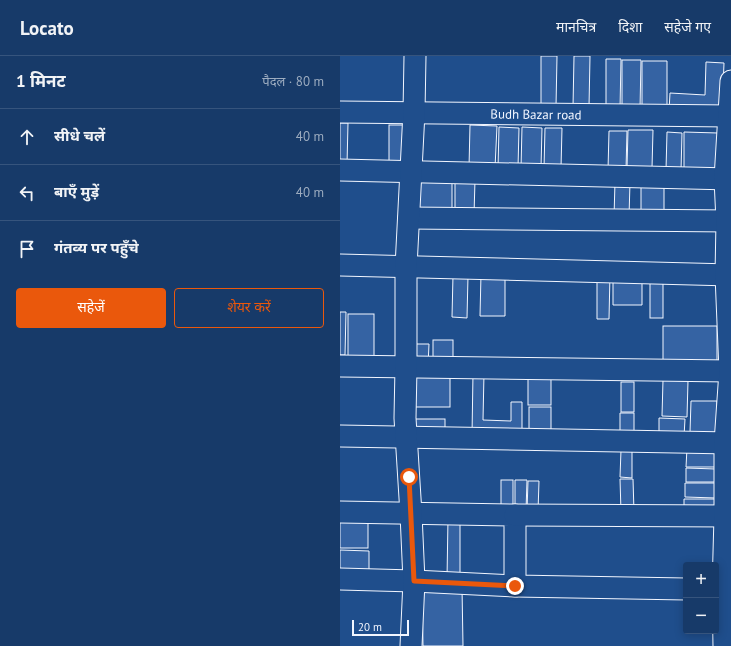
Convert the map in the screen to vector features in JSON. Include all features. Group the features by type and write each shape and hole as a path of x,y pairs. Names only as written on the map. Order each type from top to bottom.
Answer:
{"street":[{"path":"411,646 414,581 405,418 406,267 414,112 415,56"},
{"path":"724,646 723,589 728,516 730,371 728,179 731,81"},
{"name":"Budh Bazar road","path":"340,112 730,116"},
{"path":"340,170 728,179"},
{"path":"409,218 729,221"},
{"path":"340,266 728,275"},
{"path":"340,366 730,371"},
{"path":"340,436 728,443"},
{"path":"340,512 411,514 728,516"},
{"path":"515,515 515,586"},
{"path":"340,579 515,586 683,588"}],"building":[{"path":"541,56 557,56 556,107 541,107"},
{"path":"574,56 590,56 589,107 573,107"},
{"path":"606,59 621,59 620,109 606,109"},
{"path":"622,60 641,60 640,109 622,109"},
{"path":"642,61 667,61 667,110 642,109"},
{"path":"706,62 724,63 722,113 669,111 670,93 705,95"},
{"path":"340,123 348,123 347,165 340,165"},
{"path":"389,125 408,125 408,167 389,167"},
{"path":"470,125 497,126 495,168 469,167"},
{"path":"499,127 519,128 518,168 498,168"},
{"path":"522,127 542,128 541,168 521,168"},
{"path":"545,128 562,128 561,168 544,168"},
{"path":"628,130 653,130 652,168 627,168"},
{"path":"609,131 627,131 626,170 608,170"},
{"path":"667,132 682,133 681,171 666,170"},
{"path":"684,132 718,133 718,170 684,170"},
{"path":"417,179 452,180 452,213 416,212"},
{"path":"455,180 475,180 474,215 455,215"},
{"path":"615,182 630,182 629,217 614,217"},
{"path":"641,183 664,183 664,218 641,218"},
{"path":"481,274 505,274 505,316 480,316"},
{"path":"597,274 610,274 609,319 597,319"},
{"path":"453,275 468,276 467,318 452,317"},
{"path":"650,278 663,278 663,318 650,318"},
{"path":"613,281 642,282 642,305 613,305"},
{"path":"340,312 346,312 345,355 340,355"},
{"path":"348,314 374,314 374,357 348,357"},
{"path":"663,326 717,326 717,367 663,367"},
{"path":"433,340 453,340 453,366 433,366"},
{"path":"411,344 429,344 428,366 410,366"},
{"path":"473,373 484,373 483,420 511,421 511,402 522,402 522,436 472,435"},
{"path":"413,374 450,374 450,407 413,407"},
{"path":"528,374 551,374 551,405 528,405"},
{"path":"663,380 688,381 687,417 662,416"},
{"path":"621,382 634,382 634,412 621,412"},
{"path":"691,401 717,401 716,433 690,432"},
{"path":"529,407 551,407 551,434 529,434"},
{"path":"620,413 634,413 634,438 620,437"},
{"path":"659,418 685,419 684,437 659,436"},
{"path":"411,419 445,419 445,437 411,437"},
{"path":"687,448 718,449 717,467 686,467"},
{"path":"621,450 632,451 632,478 620,477"},
{"path":"686,468 716,469 716,482 686,482"},
{"path":"620,479 633,479 634,512 621,512"},
{"path":"501,480 513,480 513,512 501,512"},
{"path":"515,480 527,480 526,511 515,511"},
{"path":"528,481 539,481 538,512 527,511"},
{"path":"685,483 716,483 716,498 685,497"},
{"path":"684,499 716,499 716,513 684,512"},
{"path":"448,518 460,518 460,579 447,579"},
{"path":"340,519 368,519 368,548 340,548"},
{"path":"340,550 369,551 369,575 340,575"},
{"path":"462,587 463,646 423,646 422,588"}],"route":[{"path":"409,477 414,581 515,586"}]}
